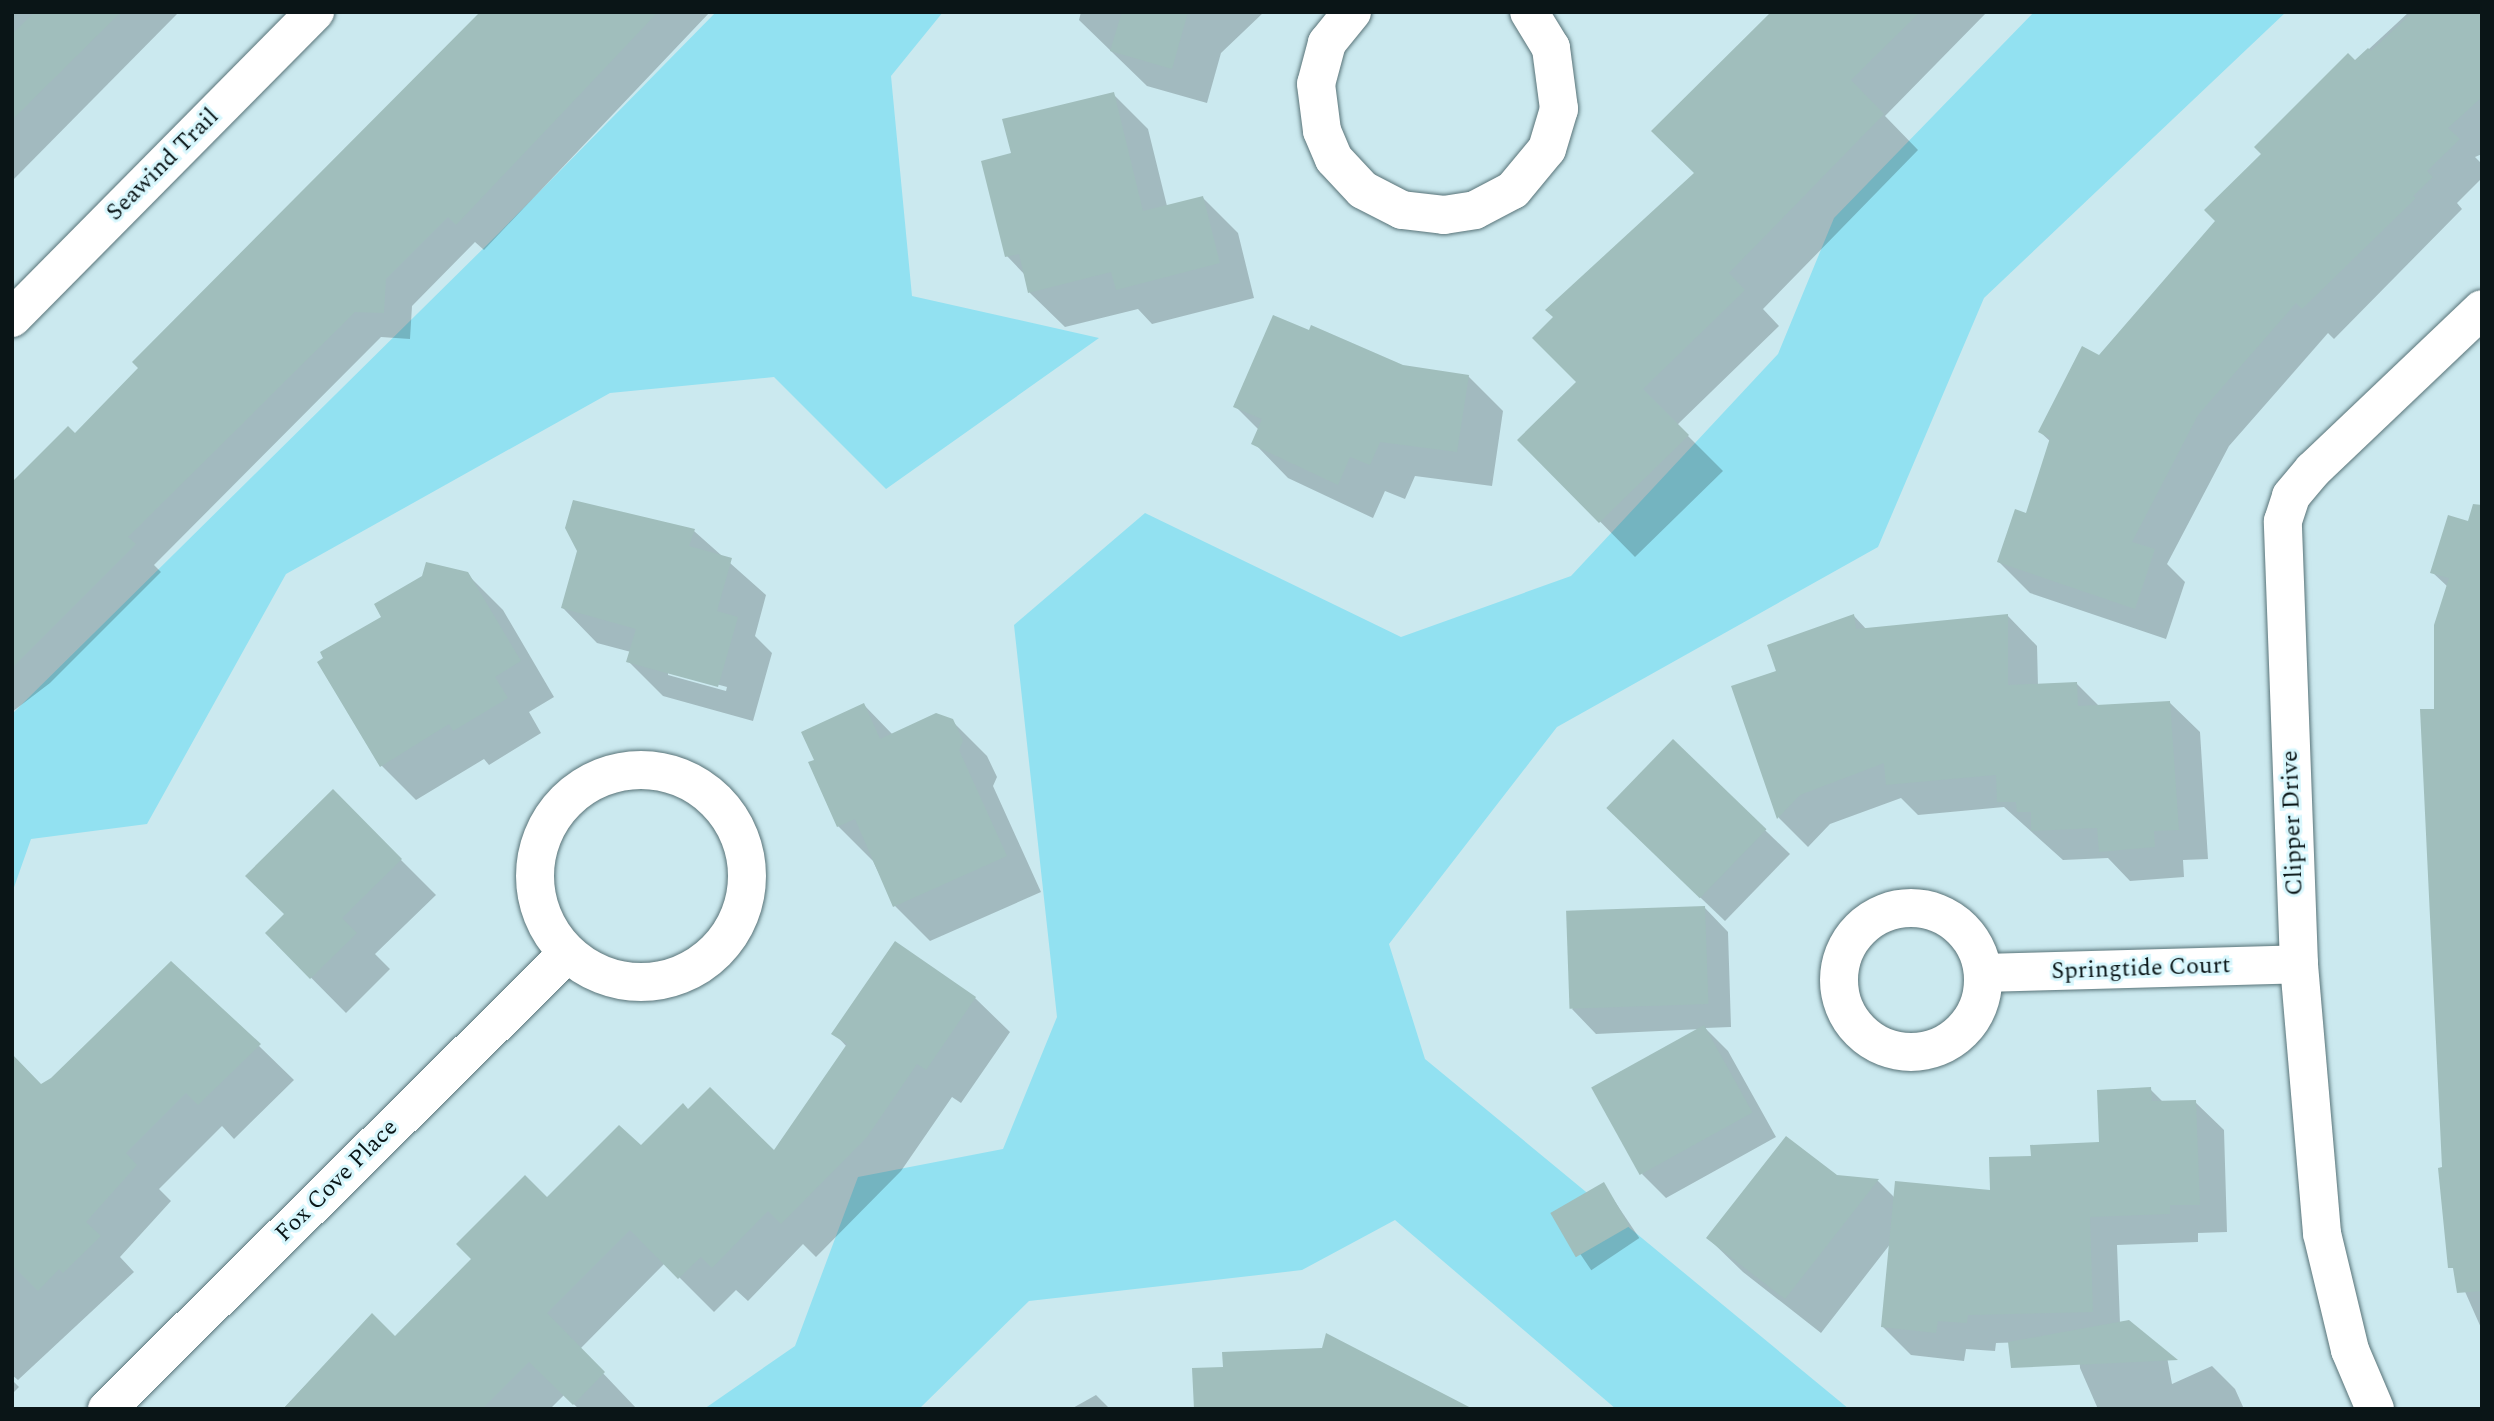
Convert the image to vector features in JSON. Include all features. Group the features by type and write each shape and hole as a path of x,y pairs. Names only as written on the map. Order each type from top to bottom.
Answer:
{"street":[{"name":"Seawind Trail","path":"12,318 314,12"},
{"path":"1352,12 1327,43 1316,84 1322,131 1334,159 1363,190 1402,210 1444,215 1475,210 1513,190 1547,149 1559,109 1551,48 1529,12"},
{"name":"Clipper Drive","path":"2375,1409 2350,1350 2322,1233 2299,964 2283,522 2291,496 2313,470 2482,309"},
{"path":"636,769 683,777 708,792 732,820 746,855 746,896 732,931 702,964 670,979 632,982 610,977 567,954 538,907 533,870 549,820 573,792 600,778 636,769"},
{"name":"Fox Cove Place","path":"107,1409 567,954"},
{"name":"Springtide Court","path":"1984,973 2299,964"}],"shaded area":[{"path":"716,12 943,12 891,76 912,296 1099,338 886,489 774,377 610,393 286,574 147,824 31,839 12,893 12,714 499,233"},
{"path":"2034,12 2286,12 1984,298 1878,547 1557,727 1389,944 1425,1059 1849,1409 1616,1409 1395,1220 1302,1270 1029,1301 919,1409 704,1409 795,1346 858,1177 1003,1149 1057,1017 1014,625 1145,513 1401,637 1571,576 1778,354 1834,218"}],"building":[{"path":"35,12 121,12 12,120 12,34"},
{"path":"480,12 658,12 456,225 448,217 386,279 384,313 355,312 128,537 136,544 12,668 12,482 68,426 75,433 138,368 132,362"},
{"path":"1122,12 1188,12 1172,69 1110,51"},
{"path":"1771,12 1920,12 1851,80 1884,114 1729,273 1745,290 1643,389 1689,435 1599,523 1517,440 1576,382 1532,338 1553,317 1545,310 1694,173 1651,131"},
{"path":"2413,12 2482,12 2482,97 2448,128 2460,139 2427,171 2433,177 2413,196 2416,198 2302,309 2296,303 2198,415 2132,542 2155,549 2135,609 1997,562 2015,509 2026,513 2050,438 2038,432 2082,346 2099,355 2215,221 2204,210 2261,154 2254,147 2348,53 2355,60 2368,48 2371,51"},
{"path":"1114,92 1143,211 1203,196 1220,263 1116,290 1111,272 1028,293 1019,254 1005,257 981,161 1011,153 1002,119"},
{"path":"1273,315 1309,330 1311,325 1403,365 1469,375 1457,452 1380,442 1370,465 1350,457 1338,485 1251,444 1262,419 1233,407"},
{"path":"573,500 695,529 689,546 732,558 717,611 738,617 718,687 626,662 636,629 561,608 577,551 565,528"},
{"path":"2473,504 2482,505 2482,1291 2457,1293 2453,1268 2448,1268 2438,1168 2442,1167 2420,709 2434,709 2434,625 2449,578 2430,573 2448,515 2468,521"},
{"path":"426,562 468,572 521,661 495,677 508,698 453,731 449,724 380,767 317,662 323,658 320,652 381,617 374,604 422,576"},
{"path":"1854,614 1856,629 2008,614 2008,685 2077,682 2078,706 2170,701 2179,830 2154,831 2155,847 2099,852 2097,828 2031,831 2031,812 2017,812 2016,802 1997,802 1996,775 1886,785 1884,763 1800,795 1777,819 1731,686 1776,671 1767,645"},
{"path":"864,703 880,739 936,713 953,719 963,741 959,750 1007,856 893,907 855,819 837,827 808,762 814,760 801,732"},
{"path":"1673,739 1767,829 1700,898 1606,808"},
{"path":"333,789 402,859 342,918 357,933 310,979 265,933 284,914 245,876"},
{"path":"1705,906 1708,1004 1570,1009 1566,911"},
{"path":"895,941 976,997 926,1070 917,1064 867,1137 781,1224 768,1211 712,1268 701,1257 678,1279 630,1230 547,1313 605,1372 573,1405 529,1362 482,1409 283,1409 372,1313 395,1336 471,1259 456,1244 525,1175 547,1197 619,1125 641,1145 683,1103 688,1109 710,1087 774,1150 847,1044 831,1034"},
{"path":"171,961 261,1044 198,1105 186,1093 126,1153 137,1165 86,1222 101,1236 63,1273 59,1269 38,1291 12,1265 12,1054 41,1084 51,1078"},
{"path":"1704,1025 1752,1112 1640,1175 1591,1088"},
{"path":"2151,1087 2152,1101 2196,1100 2200,1205 2170,1205 2170,1214 2090,1217 2093,1312 1968,1315 1967,1323 1938,1321 1936,1333 1881,1327 1895,1181 1990,1190 1989,1157 2031,1156 2030,1145 2099,1142 2097,1090"},
{"path":"1786,1136 1837,1175 1879,1179 1785,1299 1706,1238"},
{"path":"1604,1182 1630,1226 1576,1257 1550,1213"},
{"path":"2129,1320 2178,1360 2011,1368 2008,1342"},
{"path":"1326,1333 1473,1409 1194,1409 1192,1368 1223,1367 1222,1352 1322,1348"}]}
